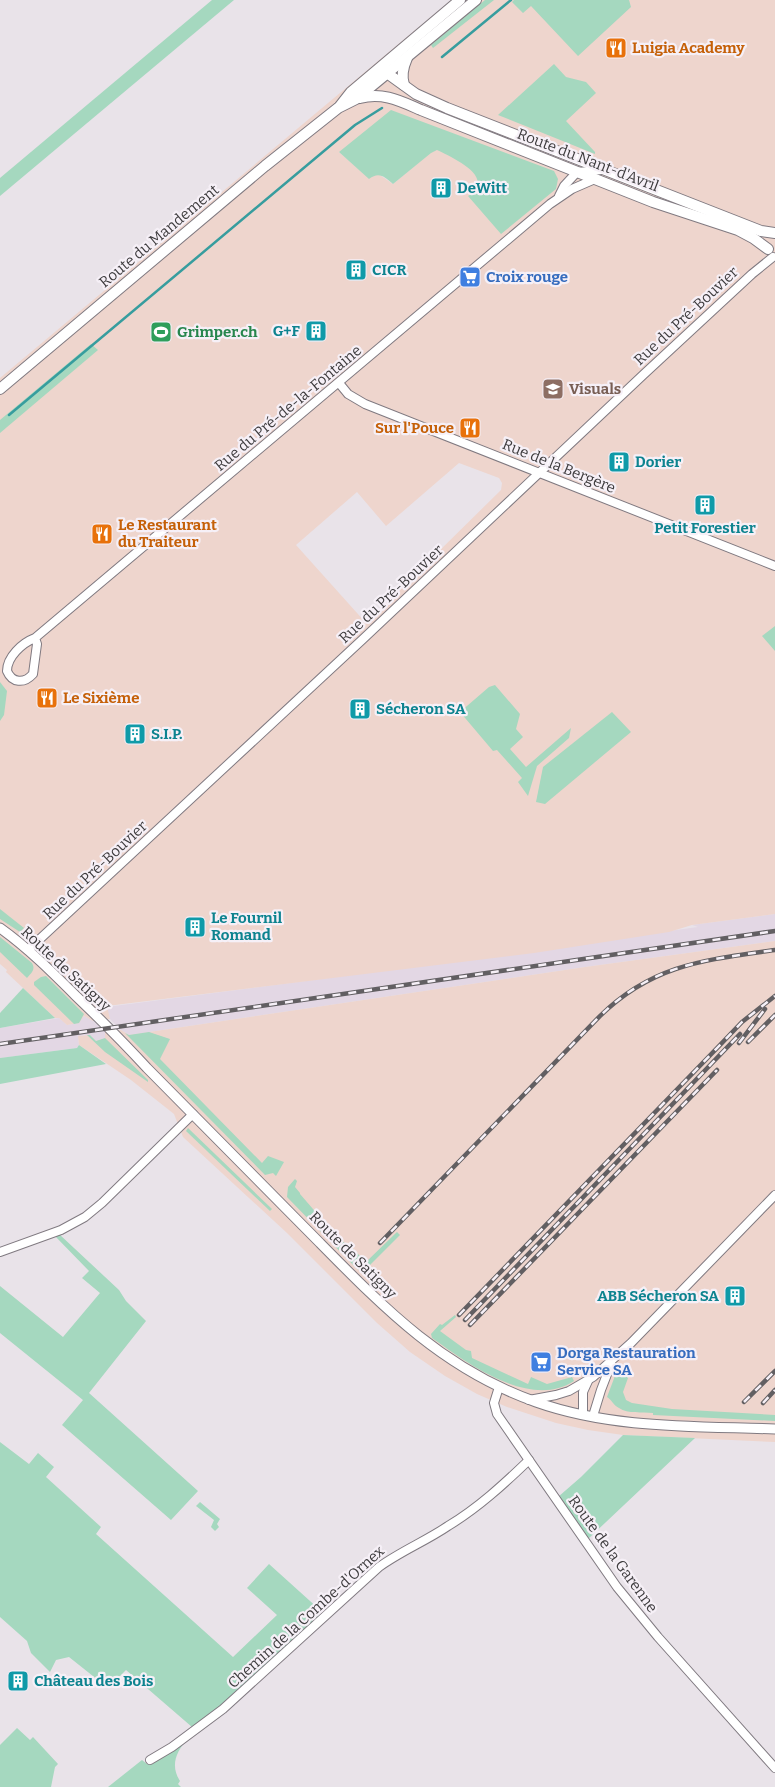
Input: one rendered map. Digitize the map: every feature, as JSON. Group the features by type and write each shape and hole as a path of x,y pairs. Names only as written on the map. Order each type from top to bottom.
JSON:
{"main road":[{"name":"Route du Mandement","path":"0,389 265,166 338,108 356,99 460,0"},
{"name":"Route du Mandement","path":"338,108 351,92 407,58 476,0"},
{"path":"404,85 402,79 407,58"},
{"name":"Route du Nant-d'Avril","path":"382,74 440,106 761,231 775,233"},
{"name":"Route du Nant-d'Avril","path":"382,74 396,98"},
{"name":"Route du Nant-d'Avril","path":"356,99 374,95 396,98 421,110 595,179 694,216 738,230 753,238 772,255"},
{"path":"772,255 770,238 775,233"}],"street":[{"path":"577,172 604,170"},
{"name":"Rue du Pré-de-la-Fontaine","path":"558,198 564,186 577,172"},
{"name":"Rue du Pré-de-la-Fontaine","path":"35,638 37,644 33,674 24,681 12,679 6,671 10,658 28,641 35,638 558,198 572,189 595,179"},
{"name":"Rue du Pré-Bouvier","path":"28,950 541,473 772,255"},
{"name":"Rue de la Bergère","path":"339,383 348,394 365,404 775,566"},
{"name":"Route de Satigny","path":"0,928 28,950 93,1012 360,1283 423,1340 453,1362 499,1388 529,1400 583,1415 640,1423 775,1429"},
{"path":"0,1252 61,1230 85,1217 194,1114"},
{"path":"529,1400 556,1395 588,1381 612,1360 775,1194"},
{"path":"593,1416 612,1360"},
{"path":"583,1415 583,1392 588,1381"},
{"name":"Route de la Garenne","path":"499,1388 494,1404 498,1414 621,1593 775,1768"},
{"name":"Chemin de la Combe-d'Ornex","path":"150,1760 172,1747 223,1709 379,1567 402,1551 456,1521 487,1498 529,1460"}],"shaded area":[{"path":"451,0 775,0 775,914 692,925 669,932 534,953 107,1006 110,1019 93,1021 84,1016 79,1023 67,1025 59,1018 55,1018 6,972 7,970 0,964 0,378","holes":["437,150 431,152 393,184 380,175 376,174 369,178 339,152","459,463 499,478 502,483 501,490 366,623 296,545 357,492 386,526"]},
{"path":"775,914 775,941 585,967 129,1035 110,1019 106,1007 698,927 692,925"},
{"path":"775,941 775,1442 623,1435 588,1430 556,1423 507,1407 477,1394 445,1376 410,1352 377,1323 287,1233 183,1137 174,1114 131,1080 79,1045 78,1036 90,1035 96,1041 105,1038 105,1032 121,1030 129,1035 585,967"},
{"path":"84,1016 105,1032 105,1038 96,1041 90,1035 78,1036 79,1045 77,1048 0,1058 0,1028 59,1018 67,1025 78,1023"}],"green space":[{"path":"212,0 234,0 0,196 0,178"},
{"path":"485,0 494,0 433,48 431,45"},
{"path":"514,0 629,0 631,7 578,56 531,6 523,13 512,2"},
{"path":"554,64 566,77 586,82 596,93 566,121 595,154 498,115"},
{"path":"391,110 554,171 558,179 556,189 501,234 468,196 476,189 478,182 475,175 469,168 437,150 393,184 385,177 379,175 369,179 339,152"},
{"path":"91,344 98,350 0,433 0,420"},
{"path":"775,626 775,651 762,636"},
{"path":"0,682 7,691 4,715 0,721"},
{"path":"495,685 520,714 516,729 523,737 510,749 526,767 571,728 569,738 537,766 528,796 518,782 522,778 497,750 493,751 460,712 489,687"},
{"path":"612,712 631,732 545,804 536,802 543,767"},
{"path":"0,909 24,928 20,932 0,919"},
{"path":"0,937 32,963 33,970 27,978 0,952"},
{"path":"46,976 84,1014 79,1023 74,1024 34,985 34,982"},
{"path":"23,988 55,1018 0,1028 0,1013"},
{"path":"149,1032 170,1039 160,1059 262,1163 268,1156 284,1162 276,1176 273,1173 265,1175 125,1033 129,1035"},
{"path":"87,1035 90,1035 96,1041 105,1038 148,1082 105,1052"},
{"path":"79,1045 106,1064 0,1084 0,1058 77,1048"},
{"path":"188,1128 272,1209 270,1211 186,1131"},
{"path":"295,1179 297,1181 295,1187 300,1194 339,1239 352,1248 366,1262 397,1232 400,1235 366,1269 362,1271 357,1269 287,1197 288,1187"},
{"path":"59,1234 119,1290 126,1301 146,1321 89,1393 198,1491 171,1520 62,1425 83,1400 0,1333 0,1286 63,1337 100,1293 82,1278 89,1271 55,1236"},
{"path":"455,1315 456,1317 440,1331 466,1350 471,1351 472,1358 528,1384 531,1377 547,1384 572,1377 574,1381 557,1389 538,1390 519,1387 481,1370 432,1338 431,1334 440,1324 442,1325"},
{"path":"618,1368 628,1378 623,1392 626,1400 632,1403 672,1409 775,1415 775,1421 653,1415 653,1413 623,1410 607,1397"},
{"path":"623,1435 695,1438 588,1539 558,1497"},
{"path":"0,1442 29,1464 38,1453 54,1467 46,1477 101,1527 96,1534 233,1657 277,1615 247,1588 269,1564 320,1610 320,1617 242,1688 192,1727 126,1670 108,1688 69,1657 56,1660 50,1672 31,1653 27,1641 0,1617"},
{"path":"200,1502 220,1519 217,1524 219,1527 215,1531 211,1527 214,1520 196,1506"},
{"path":"17,1728 30,1740 33,1737 58,1764 55,1767 51,1787 0,1787 0,1745"},
{"path":"188,1739 180,1749 175,1764 175,1770 180,1781 178,1784 181,1787 108,1787 142,1760 147,1764 150,1760"}],"waterway":[{"path":"442,57 511,0"},
{"path":"9,415 355,125 382,108"}],"railway":[{"path":"0,1044 775,931"},
{"path":"380,1243 600,1016 620,999 640,985 681,967 726,957 775,950"},
{"path":"459,1315 742,1022 775,996"},
{"path":"739,1043 765,1009"},
{"path":"748,1042 775,1015"},
{"path":"465,1320 740,1034"},
{"path":"470,1325 717,1070"},
{"path":"744,1402 775,1371"},
{"path":"763,1403 775,1390"}],"place":[{"name":"Luigia Academy","path":"616,48"},
{"name":"DeWitt","path":"441,188"},
{"name":"CICR","path":"356,270"},
{"name":"Croix rouge","path":"470,277"},
{"name":"G+F","path":"316,331"},
{"name":"Grimper.ch","path":"161,332"},
{"name":"Visuals","path":"553,389"},
{"name":"Sur l'Pouce","path":"470,428"},
{"name":"Dorier","path":"619,462"},
{"name":"Petit Forestier","path":"705,505"},
{"name":"Le Restaurant du Traiteur","path":"102,534"},
{"name":"Le Sixième","path":"47,698"},
{"name":"Sécheron SA","path":"360,709"},
{"name":"S.I.P.","path":"135,734"},
{"name":"Le Fournil Romand","path":"195,927"},
{"name":"ABB Sécheron SA","path":"735,1296"},
{"name":"Dorga Restauration Service SA","path":"541,1362"},
{"name":"Château des Bois","path":"18,1681"}]}
